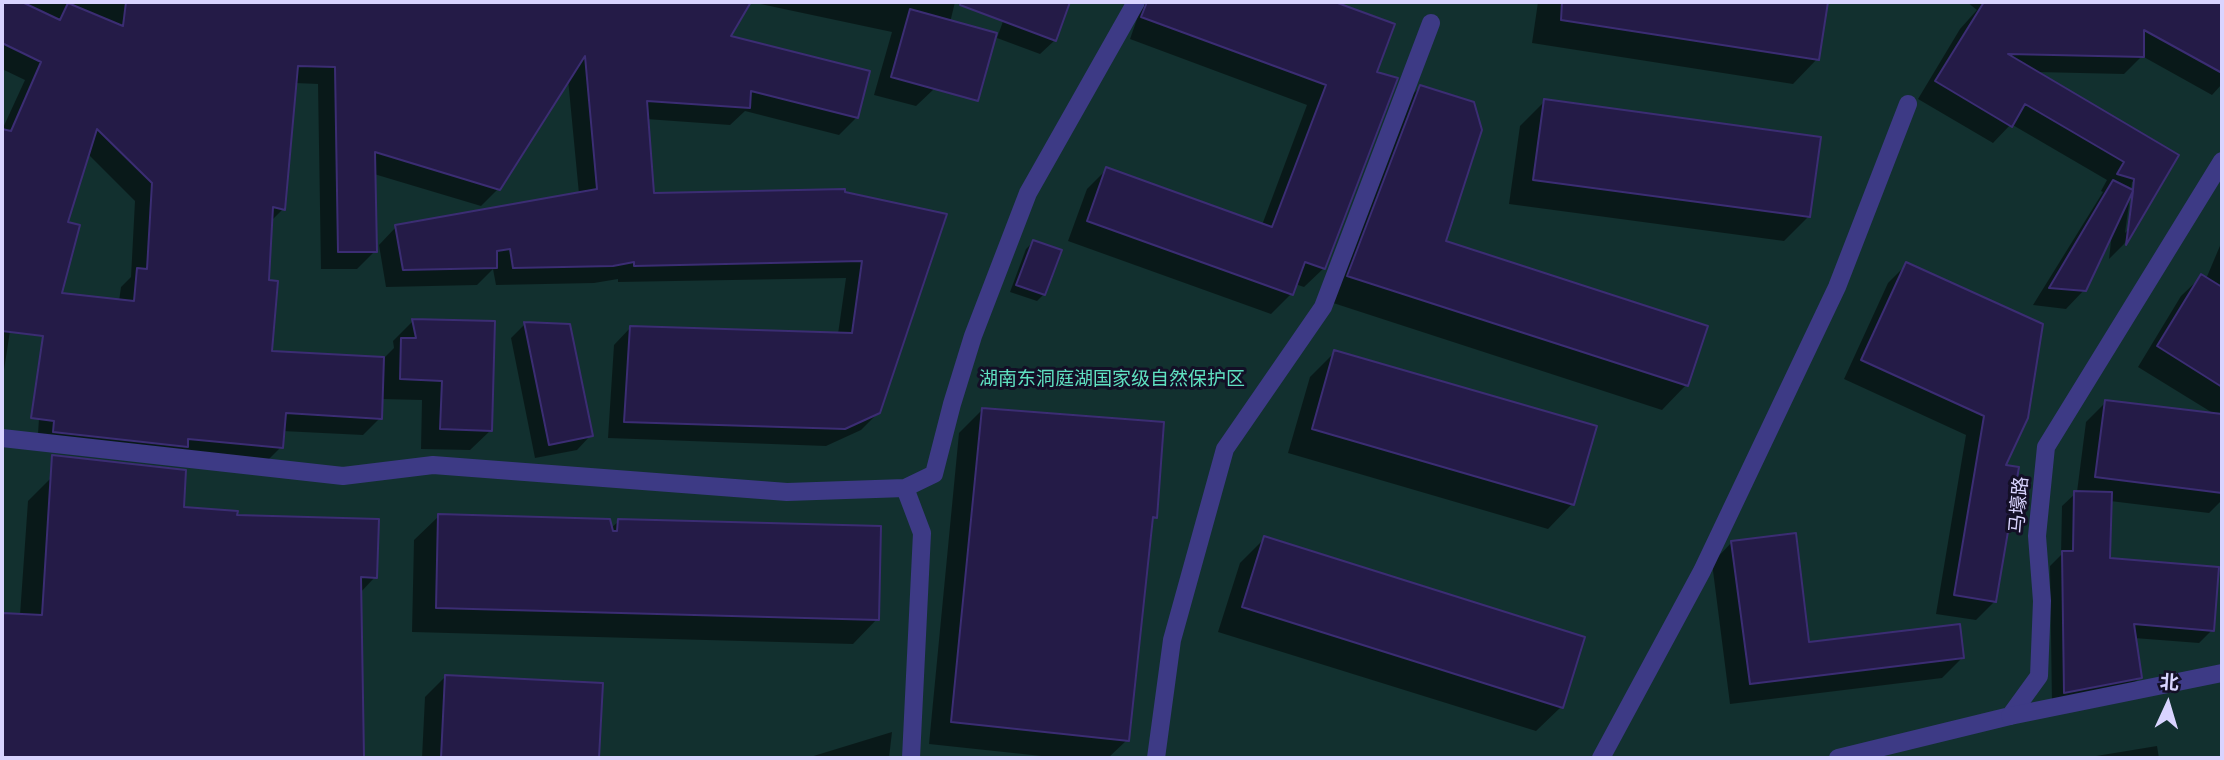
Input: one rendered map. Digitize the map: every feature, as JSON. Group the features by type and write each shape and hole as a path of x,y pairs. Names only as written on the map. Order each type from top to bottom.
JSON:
{"street":[{"path":"2,438 343,477 433,465 787,492 905,488 934,474 951,404 973,336 1028,193 1136,2"},
{"path":"1156,758 1172,640 1225,449 1323,307 1431,23"},
{"path":"1601,758 1702,572 1837,287 1908,104"},
{"name":"马壕路","path":"2010,716 2039,676 2042,601 2037,536 2046,447 2222,161"},
{"path":"905,488 922,533 911,758"},
{"path":"1838,758 2010,716 2222,673"}],"green space":[{"name":"湖南东洞庭湖国家级自然保护区","path":"2,2 2222,2 2222,758 2,758"}],"building":[{"path":"2,2 22,2 60,20 68,3 123,26 126,2 751,2 731,36 870,71 858,118 751,91 750,108 647,101 654,193 845,189 845,192 947,214 880,413 845,429 624,422 630,326 852,333 862,261 634,266 634,262 613,266 513,268 510,249 497,251 497,268 403,270 395,225 597,189 585,56 500,190 375,152 377,252 338,252 335,67 298,66 285,210 273,207 269,280 278,281 272,351 384,357 382,419 286,413 283,448 188,439 188,447 53,432 54,421 31,418 43,336 2,331 2,129 11,131 41,62 2,43","holes":["97,129 152,183 147,269 137,268 134,301 62,293 80,225 68,222"]},
{"path":"961,2 1070,2 1056,41 960,5"},
{"path":"1147,2 1335,2 1395,24 1377,72 1398,78 1325,269 1305,262 1293,295 1087,221 1106,167 1272,227 1326,85 1141,17"},
{"path":"1562,2 1828,2 1819,60 1561,20"},
{"path":"1984,2 2222,2 2222,73 2144,30 2144,57 2008,54 2179,155 2126,245 2133,191 2086,291 2049,288 2113,180 2133,190 2134,179 2117,174 2124,162 2025,104 2012,127 1935,81"},
{"path":"910,9 997,33 978,101 891,77"},
{"path":"1420,85 1474,102 1482,130 1446,241 1708,326 1688,386 1347,276"},
{"path":"1544,99 1821,137 1810,217 1533,180"},
{"path":"1033,240 1062,250 1045,295 1016,285"},
{"path":"1906,262 2043,324 2028,418 2006,465 2019,467 1996,602 1954,595 1984,416 1861,360"},
{"path":"2201,274 2222,287 2222,387 2157,346"},
{"path":"412,319 495,321 492,431 440,429 442,381 400,379 401,338 416,338"},
{"path":"524,322 570,324 593,436 549,445"},
{"path":"1334,350 1597,426 1574,505 1312,429"},
{"path":"2105,400 2222,414 2222,493 2095,477"},
{"path":"982,408 1164,422 1157,518 1153,517 1129,741 951,722"},
{"path":"52,455 186,470 184,507 238,511 237,515 379,519 377,578 361,577 364,758 2,758 2,613 42,615"},
{"path":"2074,491 2112,492 2110,558 2219,567 2214,631 2134,624 2142,678 2064,693 2062,551 2073,551"},
{"path":"438,514 610,519 613,531 617,531 618,519 881,526 879,620 436,608"},
{"path":"1796,533 1809,642 1960,624 1964,658 1750,684 1731,541"},
{"path":"1264,536 1585,637 1563,708 1242,607"},
{"path":"445,675 603,683 599,758 441,758"}]}
